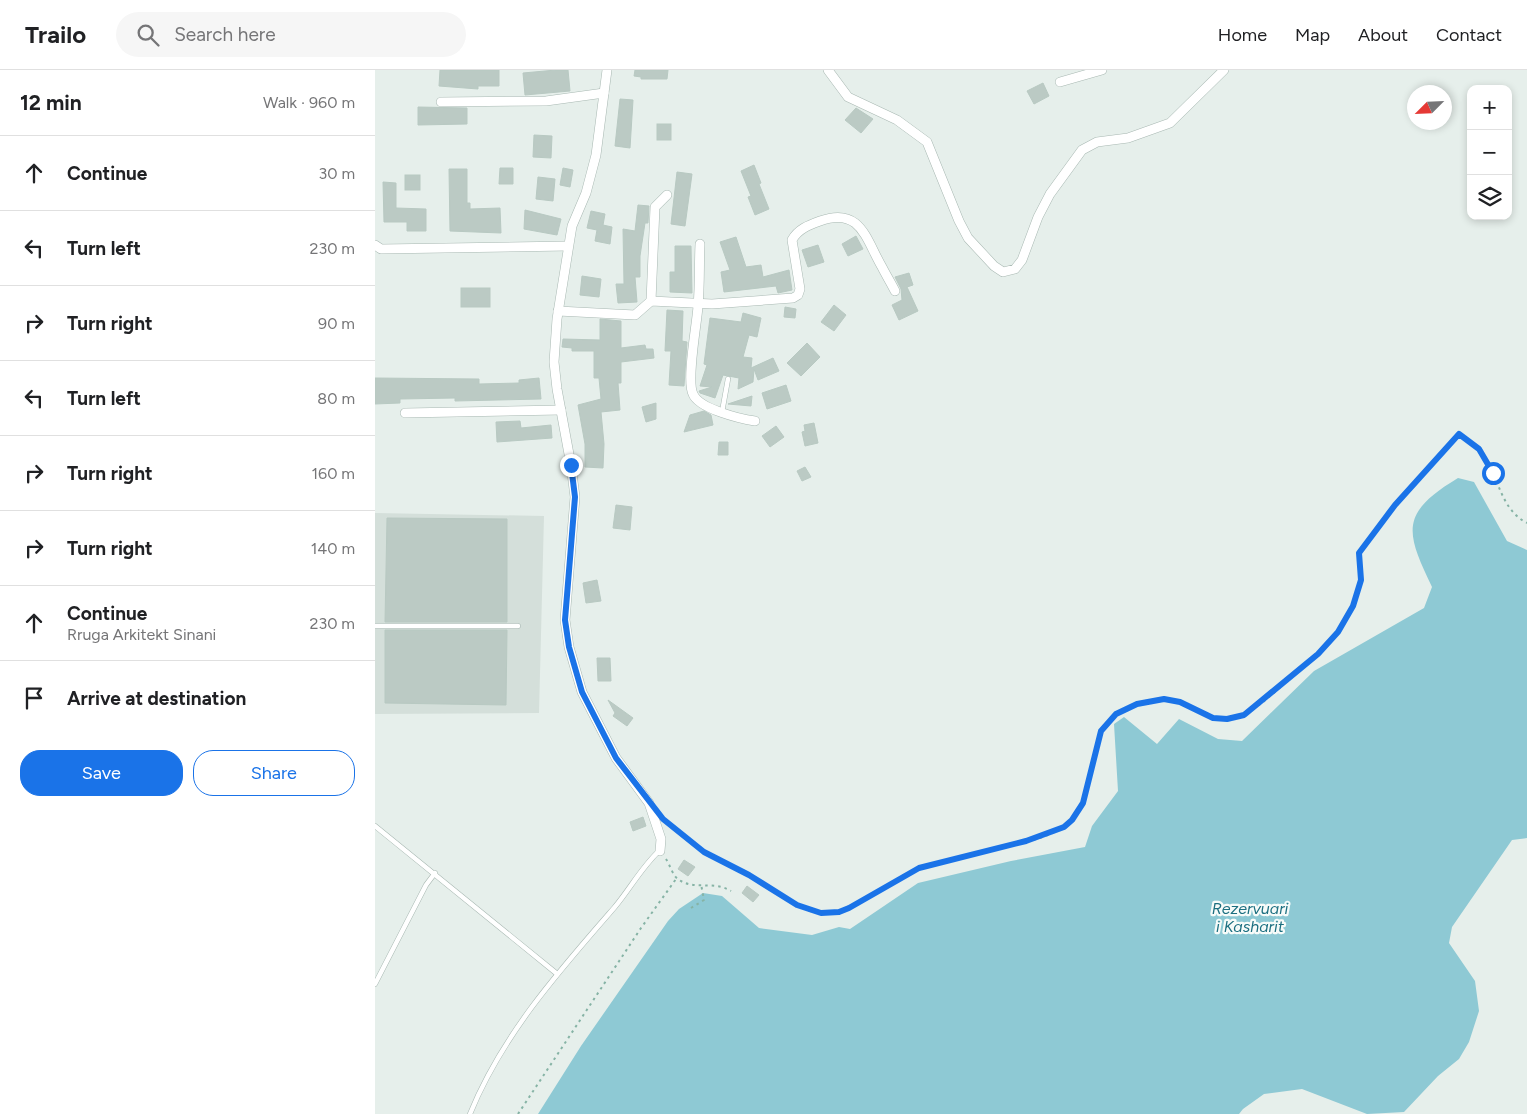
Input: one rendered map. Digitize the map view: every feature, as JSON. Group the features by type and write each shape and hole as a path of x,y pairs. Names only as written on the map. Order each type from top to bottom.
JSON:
{"street":[{"path":"607,70 596,155 586,193 572,226 568,246 558,311 554,362 575,497 566,589 565,620 569,647 582,692 616,758 653,811 661,839 660,851"},
{"path":"828,70 848,97 897,120 927,142 959,221 968,238 994,266 1003,272 1015,269 1022,260 1037,217 1050,194 1082,150 1097,142 1128,138 1170,123 1224,70"},
{"path":"1061,82 1101,70"},
{"path":"441,102 546,101 604,92"},
{"path":"651,301 655,208 667,195"},
{"path":"558,311 635,315 651,301 699,304 774,301 798,295 799,282 792,240 799,231 811,224 837,216 852,221 862,229 895,291"},
{"path":"700,244 699,304 691,387 697,400 722,412 755,421"},
{"path":"375,245 381,248 568,246"},
{"path":"405,413 561,410"}],"lane":[{"path":"722,412 728,379"},
{"path":"375,626 518,626"},
{"path":"375,826 556,973"},
{"path":"470,1114 477,1096 530,1007 556,973 568,963 598,924 615,906 640,871 660,851"},
{"path":"375,984 426,885 435,873"}],"path":[{"path":"663,819 704,852 749,875 797,905 810,911 839,912 919,868 1026,841 1064,827 1072,820 1083,803 1101,731 1116,714 1137,704 1164,699 1180,702 1213,718 1227,719 1244,715 1269,697 1318,654 1338,632 1353,606 1361,580 1359,553 1395,505 1459,434 1474,445 1483,455 1507,505 1527,523"},
{"path":"660,851 677,879 690,885 722,885 731,891"},
{"path":"518,1114 641,928 677,879"},
{"path":"691,908 704,900 701,884"}],"shaded area":[{"path":"375,513 544,516 539,713 375,714"}],"water":[{"name":"Rezervuari i Kasharit","path":"1458,478 1474,482 1507,541 1527,550 1527,838 1512,840 1452,927 1449,943 1475,981 1479,1011 1469,1042 1459,1059 1438,1076 1404,1112 1367,1114 1302,1089 1264,1094 1239,1114 538,1114 581,1046 668,921 679,909 703,893 722,896 759,928 812,935 839,927 850,929 918,883 1011,861 1085,847 1092,826 1118,791 1114,724 1124,717 1157,744 1179,719 1218,739 1242,741 1314,671 1424,608 1432,587 1417,551 1413,537 1413,525 1417,513 1426,502 1439,490"}],"building":[{"path":"440,70 499,70 499,86 478,86 478,89 439,86"},
{"path":"568,70 570,91 525,95 523,73"},
{"path":"635,70 668,70 667,79 641,79 641,77 634,76"},
{"path":"1043,83 1049,96 1034,104 1027,91"},
{"path":"620,99 633,100 630,148 615,146"},
{"path":"418,107 467,108 467,124 418,125"},
{"path":"856,108 873,119 861,133 845,120"},
{"path":"657,124 671,124 671,140 657,140"},
{"path":"534,135 552,136 551,158 533,157"},
{"path":"754,165 769,209 755,215 748,197 751,196 741,171"},
{"path":"500,168 513,168 513,184 499,184"},
{"path":"563,168 573,170 570,187 560,185"},
{"path":"449,169 467,169 467,203 470,203 470,209 500,208 501,233 450,231"},
{"path":"677,172 692,174 685,226 671,224"},
{"path":"405,175 420,175 420,190 405,190"},
{"path":"538,177 555,179 553,201 536,199"},
{"path":"383,182 396,183 396,208 426,209 426,231 407,231 407,222 384,222"},
{"path":"638,205 649,206 648,223 645,223 640,256 640,277 635,277 637,302 618,303 616,284 624,284 623,229 635,231"},
{"path":"525,210 561,219 557,235 524,229"},
{"path":"591,211 605,214 603,225 612,227 610,244 595,241 597,230 587,228"},
{"path":"856,236 863,249 848,256 842,244"},
{"path":"736,237 746,267 761,265 763,277 789,270 792,290 778,293 776,286 724,292 721,272 730,270 720,242"},
{"path":"818,245 824,262 808,267 802,250"},
{"path":"675,246 691,246 692,293 670,292 670,272 675,272"},
{"path":"909,273 913,285 907,287 918,311 899,320 892,305 902,300 901,289 895,277"},
{"path":"582,276 601,279 599,297 580,295"},
{"path":"461,288 490,288 490,307 461,307"},
{"path":"834,305 846,315 834,331 821,322"},
{"path":"785,307 796,309 795,318 784,317"},
{"path":"667,310 683,311 682,341 687,342 684,386 669,385 671,351 665,351"},
{"path":"743,313 761,318 757,337 749,335 743,357 752,358 751,368 773,358 779,371 758,380 754,369 753,382 738,389 739,378 723,375 715,398 700,393 699,391 712,387 700,386 707,365 704,364 710,318 741,322"},
{"path":"600,319 621,321 621,348 645,345 646,349 653,349 654,358 621,362 621,383 618,383 620,410 601,412 604,444 603,468 585,467 585,444 578,405 601,399 599,378 594,378 594,351 572,351 572,348 562,347 563,339 600,340"},
{"path":"807,343 820,357 801,376 787,363"},
{"path":"375,378 479,379 479,384 519,383 519,380 539,378 541,399 455,401 455,398 400,399 400,403 375,404"},
{"path":"786,385 791,401 767,409 762,393"},
{"path":"752,396 751,406 728,404"},
{"path":"656,403 656,419 646,422 642,407"},
{"path":"704,411 711,415 713,425 684,432 690,415"},
{"path":"520,421 521,428 551,425 552,438 497,442 496,422"},
{"path":"814,423 818,443 805,446 802,432 805,431 804,425"},
{"path":"776,426 784,437 770,447 762,436"},
{"path":"719,442 728,442 728,455 718,455"},
{"path":"805,467 811,477 802,481 797,471"},
{"path":"616,505 632,507 630,530 613,528"},
{"path":"387,518 507,519 507,622 385,622"},
{"path":"597,580 601,601 586,603 583,583"},
{"path":"385,630 507,630 506,705 385,703"},
{"path":"597,658 610,658 611,681 598,681"},
{"path":"608,700 633,718 627,726 613,716 615,713"},
{"path":"643,817 646,826 633,831 630,822"},
{"path":"684,860 695,867 688,876 678,869"},
{"path":"747,886 759,895 753,902 742,893"}],"route":[{"path":"571,465 575,497 566,589 565,620 569,647 582,692 616,758 663,819 704,852 749,875 797,905 810,911 829,914 849,908 919,868 1026,841 1064,827 1072,820 1083,803 1101,731 1116,714 1137,704 1164,699 1180,702 1213,718 1227,719 1244,715 1269,697 1329,644 1353,606 1361,580 1359,553 1395,505 1459,434 1479,449 1488,461 1493,473"}]}
